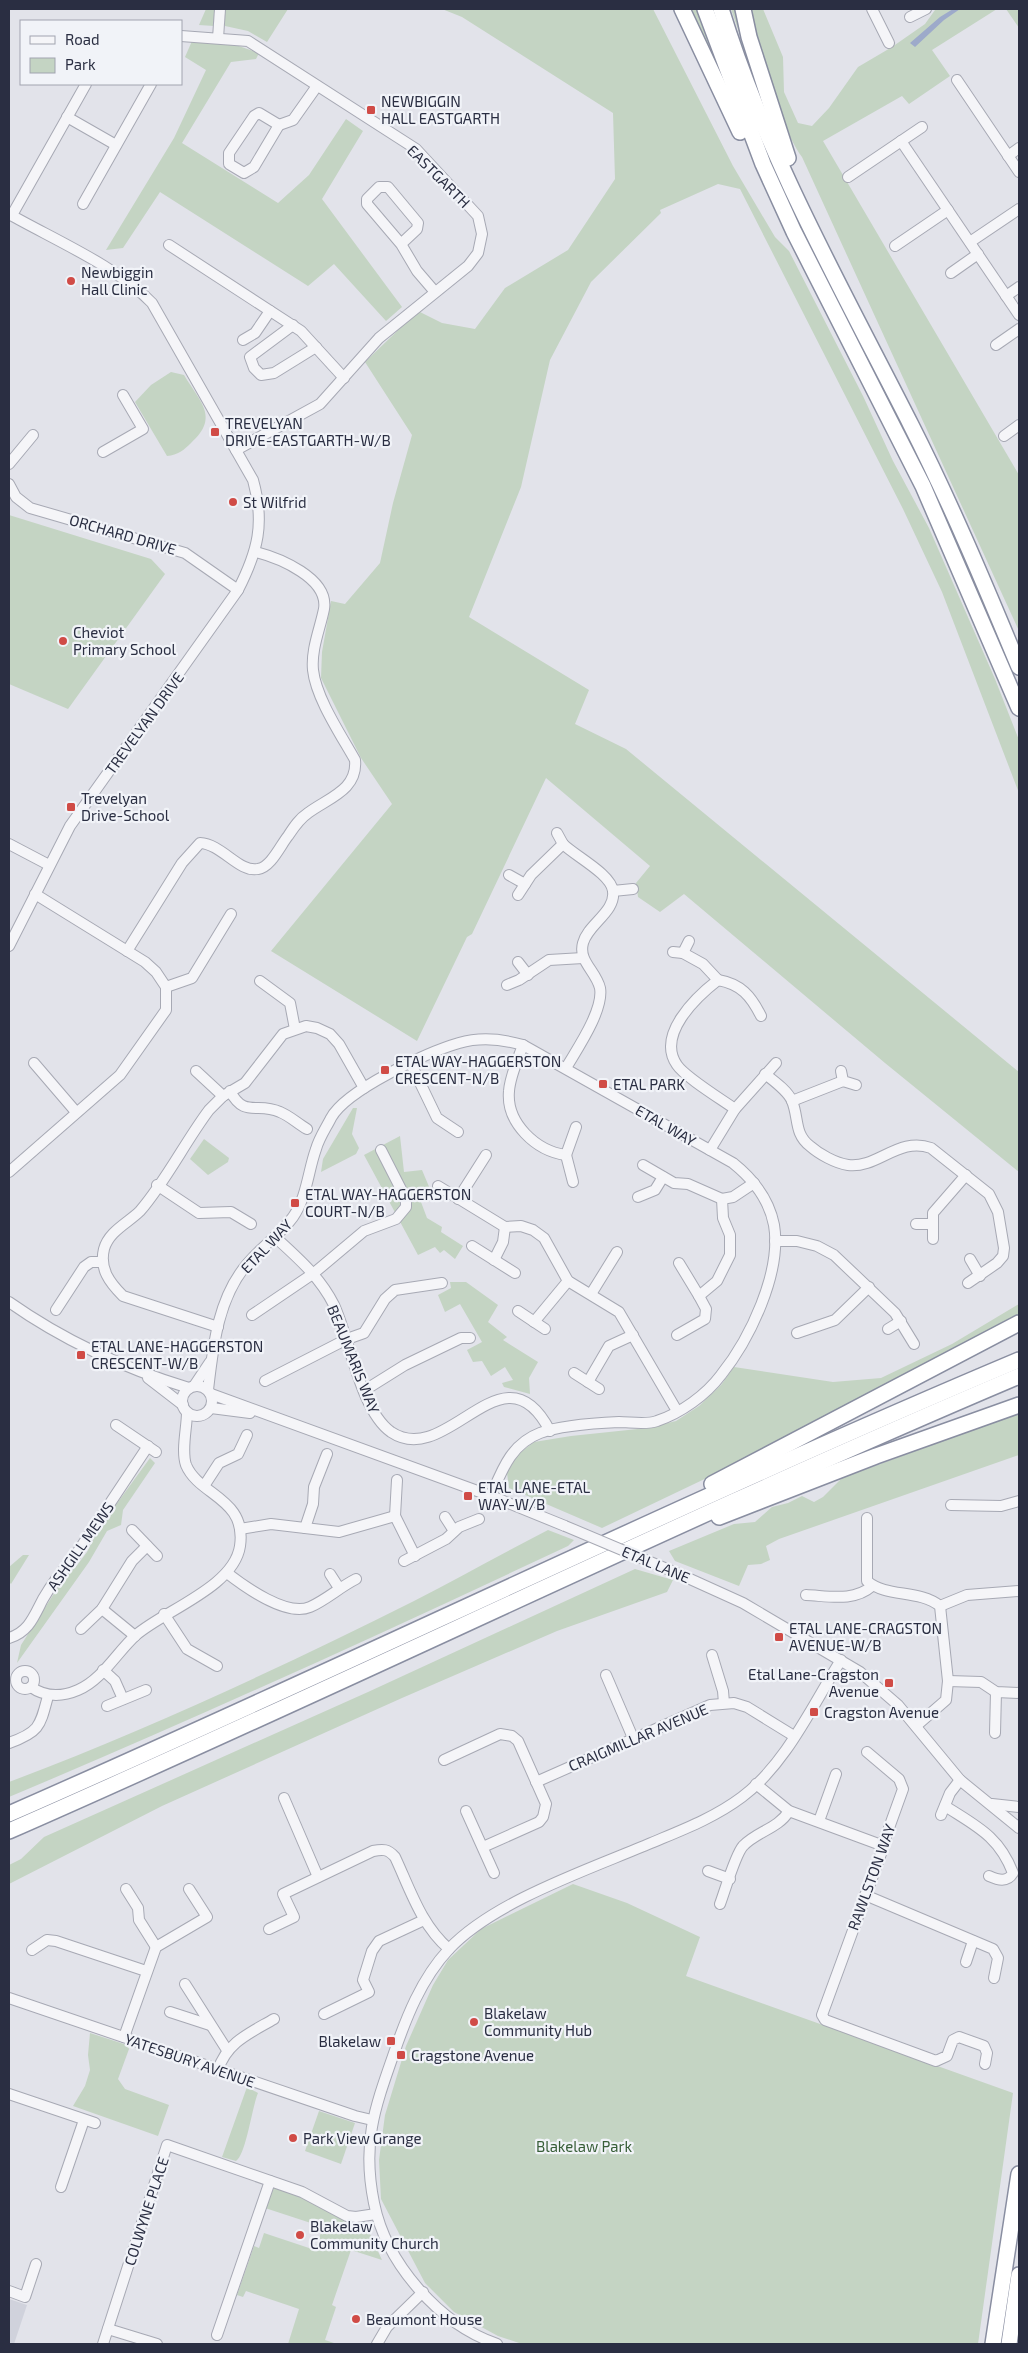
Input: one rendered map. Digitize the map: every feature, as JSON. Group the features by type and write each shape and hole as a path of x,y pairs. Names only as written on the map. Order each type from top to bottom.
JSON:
{"highway":[{"path":"682,9 788,236 825,294"},
{"path":"705,9 763,164 825,294 923,486 1019,708"},
{"path":"721,9 766,129 826,262 952,510 1019,667"},
{"path":"743,9 766,95 790,164 815,222 826,262"},
{"path":"654,1520 706,1487 1019,1323"},
{"path":"9,1814 252,1706 804,1452 1019,1360"},
{"path":"9,1831 800,1471 1019,1376"},
{"path":"659,1536 742,1510 876,1456 1019,1405"},
{"path":"9,1808 52,1795"},
{"path":"9,1840 62,1808"},
{"path":"993,2344 1019,2174"},
{"path":"1009,2344 1018,2296 1019,2276"}],"street":[{"path":"218,38 220,9"},
{"path":"872,9 889,43"},
{"path":"910,17 926,9"},
{"name":"EASTGARTH","path":"182,36 248,42 416,149 478,216 482,234 478,253 468,266 379,338 320,404 236,450"},
{"path":"957,80 1019,172"},
{"path":"10,215 85,85"},
{"path":"83,204 150,85"},
{"path":"279,125 259,113 254,116 230,153 229,164 244,173 254,167 279,125 293,120 316,86"},
{"path":"68,117 116,145"},
{"path":"848,177 922,127"},
{"path":"901,141 1019,315"},
{"path":"1008,156 1019,148"},
{"path":"401,244 418,229 418,222 388,187 379,187 367,199 367,204 401,244 417,272 434,292"},
{"path":"970,242 1019,209"},
{"path":"895,246 948,210"},
{"name":"TREVELYAN DRIVE","path":"9,946 70,826 238,590 256,552 260,523 259,502 253,480 152,303 138,288 120,276 10,215"},
{"path":"169,245 301,331 344,378"},
{"path":"951,273 978,254"},
{"path":"1006,296 1019,287"},
{"path":"243,340 255,334 270,311"},
{"path":"293,325 250,357 254,368 261,375 274,374 316,347"},
{"path":"996,345 1019,329"},
{"path":"103,452 143,429 123,395"},
{"path":"1004,436 1019,424"},
{"path":"9,464 34,435"},
{"name":"ORCHARD DRIVE","path":"9,484 16,497 30,508 185,553 238,590"},
{"path":"127,951 182,864 200,843 214,846 250,869 257,870 266,866 299,820 346,789 353,781 356,770 355,760 319,692 313,668 314,650 324,606 319,587 296,567 256,552"},
{"path":"557,833 563,844 606,878 613,891 610,905 589,930 584,940 583,958 598,982 600,1005 566,1068"},
{"path":"9,844 49,865"},
{"path":"518,895 536,869 563,844"},
{"path":"509,875 524,884"},
{"path":"613,891 633,889"},
{"path":"9,1172 120,1075 168,1007 166,987 156,972 127,951 35,894"},
{"path":"166,987 192,978 231,914"},
{"path":"690,942 678,953 703,964 718,980 740,987 752,999 761,1016"},
{"path":"507,985 528,975 549,960 583,958"},
{"path":"518,962 528,975"},
{"path":"718,980 686,1009 671,1042 671,1055 678,1067 735,1109"},
{"path":"260,981 290,1003 295,1029"},
{"path":"218,1327 123,1296 112,1286 103,1268 104,1248 119,1226 139,1212 199,1122 226,1093 245,1083 283,1034 306,1026 317,1028 330,1034 339,1044 364,1088"},
{"name":"ETAL WAY","path":"209,1392 211,1362 218,1327 224,1303 235,1279 294,1216 306,1186 316,1148 332,1116 345,1100 410,1064 460,1042 499,1040 523,1045 733,1163 754,1183 770,1209 775,1241 763,1298 755,1319 721,1376 695,1401 656,1422 616,1422 540,1433 512,1451 491,1496"},
{"path":"523,1045 509,1090 510,1106 518,1125 532,1140 553,1153 566,1155"},
{"path":"34,1063 76,1112"},
{"path":"710,1150 735,1109 776,1063"},
{"path":"410,1064 437,1118 458,1132"},
{"path":"196,1071 243,1108 268,1108 280,1112 307,1130"},
{"path":"766,1074 792,1101 800,1135 809,1146 824,1156 848,1165 908,1145 921,1144 931,1148 966,1175 994,1202 1004,1248 1003,1256 998,1263 968,1283"},
{"path":"792,1101 842,1076 856,1085"},
{"path":"573,1182 566,1155 576,1127"},
{"path":"252,1315 314,1273 364,1231 396,1219 406,1208 406,1199 381,1150"},
{"path":"458,1199 486,1155"},
{"path":"643,1165 674,1183 688,1184 722,1199 733,1197 754,1183"},
{"path":"933,1239 933,1213 966,1175"},
{"path":"638,1197 654,1190 662,1176"},
{"path":"157,1185 199,1213 231,1212 251,1224"},
{"path":"438,1186 505,1227 521,1226 534,1230 544,1238 568,1281 619,1312 677,1410"},
{"path":"699,1296 716,1281 730,1255 730,1235 723,1218 722,1199"},
{"path":"916,1224 933,1224"},
{"path":"494,1260 503,1242 505,1227"},
{"name":"BEAUMARIS WAY","path":"275,1237 314,1273 334,1305 347,1339 354,1367 370,1404 380,1422 392,1432 412,1439 426,1438 503,1397 523,1400 529,1404 540,1412 550,1431"},
{"path":"775,1241 797,1242 817,1246 834,1255 869,1287 901,1321 914,1344"},
{"path":"472,1246 515,1273"},
{"path":"591,1294 618,1252"},
{"path":"970,1259 980,1276"},
{"path":"56,1310 84,1267 91,1262 103,1262"},
{"path":"677,1335 705,1318 706,1308 679,1263"},
{"path":"534,1322 568,1281"},
{"path":"265,1380 347,1339 364,1333 385,1300 395,1290 442,1283"},
{"path":"797,1333 835,1320 869,1287"},
{"path":"9,1302 67,1337 143,1374 191,1387 201,1386 209,1392 211,1408 200,1416 186,1436"},
{"path":"518,1311 545,1329"},
{"path":"888,1330 901,1321"},
{"path":"588,1382 609,1346 633,1335"},
{"path":"365,1390 405,1365 462,1338 470,1338"},
{"name":"ETAL WAY","path":"191,1387 211,1362"},
{"path":"574,1373 599,1390"},
{"path":"143,1374 185,1408 200,1416"},
{"path":"32,1687 34,1677 30,1672 19,1672 12,1677 22,1689 32,1687 48,1696 79,1690 103,1670 135,1636 164,1614 214,1584 227,1573 238,1555 240,1529 226,1503 191,1474 184,1459 186,1436 183,1395 191,1387"},
{"name":"ETAL LANE","path":"209,1392 268,1416 491,1496 679,1574 743,1603 841,1660 882,1689 916,1726 960,1780 1019,1828"},
{"name":"ETAL LANE","path":"211,1408 268,1416"},
{"name":"ASHGILL MEWS","path":"9,1638 24,1632 38,1612 42,1601 59,1574 71,1562 152,1449 116,1425"},
{"path":"204,1486 219,1463 238,1454 247,1435"},
{"path":"305,1528 313,1504 314,1487 327,1454"},
{"path":"398,1480 395,1516 415,1556"},
{"path":"951,1505 1002,1506 1019,1501"},
{"path":"240,1529 271,1524 339,1532 395,1516"},
{"path":"445,1517 454,1531"},
{"path":"867,1518 866,1581 882,1590 930,1598 940,1606 948,1681 946,1700 916,1726"},
{"path":"404,1561 446,1539 454,1531 479,1519"},
{"path":"132,1530 157,1556"},
{"path":"81,1629 102,1609 132,1561 147,1546"},
{"path":"227,1573 268,1599 300,1610 312,1606 356,1579"},
{"path":"330,1574 339,1588"},
{"path":"806,1595 847,1597 862,1595 872,1586"},
{"path":"940,1606 968,1594 1019,1591"},
{"path":"102,1609 135,1636"},
{"path":"164,1614 187,1649 217,1666"},
{"path":"712,1655 723,1690 724,1703"},
{"path":"497,2344 477,2336 448,2317 423,2292 394,2255 382,2232 376,2214 368,2161 372,2120 412,2004 429,1974 449,1949 482,1920 528,1896 702,1821 727,1807 756,1784 771,1769 794,1736 841,1660"},
{"path":"103,1670 115,1681 123,1699"},
{"path":"606,1675 633,1738"},
{"path":"948,1681 981,1682 996,1692 1019,1693"},
{"path":"107,1706 146,1690"},
{"path":"995,1733 996,1692"},
{"path":"9,1743 30,1735 39,1727 48,1696"},
{"name":"CRAIGMILLAR AVENUE","path":"536,1782 694,1710 724,1703 734,1703 747,1707 794,1736"},
{"path":"444,1760 500,1734 506,1734 518,1741 546,1804 544,1817 539,1822 483,1847"},
{"name":"RAWLSTON WAY","path":"867,1752 900,1779 903,1789 885,1839 880,1844 882,1851 822,2015 825,2020 936,2061 947,2056 952,2040 959,2037 984,2046 987,2053 985,2064"},
{"path":"819,1821 836,1774"},
{"path":"960,1780 950,1793 943,1810 986,1832 1001,1847 1013,1873 1004,1880 997,1880 989,1876"},
{"path":"756,1784 789,1811 880,1844"},
{"path":"284,1798 318,1877"},
{"path":"989,1803 1019,1807"},
{"path":"466,1811 494,1873"},
{"path":"720,1904 741,1848 774,1827 784,1819 789,1811"},
{"path":"269,1929 294,1916 283,1894 373,1851 383,1849 390,1851 395,1857 424,1920 431,1931 449,1949"},
{"path":"708,1872 730,1879"},
{"path":"126,1889 138,1908 140,1920 156,1947"},
{"path":"124,2037 156,1947 207,1917 189,1889"},
{"path":"865,1895 993,1949 998,1958 994,1978"},
{"path":"324,2014 369,1992 363,1980 372,1951 379,1941 424,1920"},
{"path":"32,1950 47,1940 56,1941 146,1971"},
{"path":"966,1962 973,1941"},
{"path":"185,1984 227,2050"},
{"name":"YATESBURY AVENUE","path":"9,1998 218,2070 372,2120"},
{"path":"170,2012 210,2025"},
{"path":"218,2070 227,2050 238,2040 274,2019"},
{"path":"9,2094 95,2123"},
{"path":"61,2187 84,2120"},
{"name":"COLWYNE PLACE","path":"109,2326 167,2145 322,2201 347,2216 356,2217 376,2214"},
{"path":"218,2335 270,2181"},
{"path":"9,2292 25,2297 36,2264"},
{"path":"377,2344 387,2327 423,2292"},
{"path":"103,2344 109,2326 157,2344"}],"shaded area":[{"path":"9,2299 27,2305 14,2344 9,2344"}],"green space":[{"path":"206,9 214,9 214,26 199,25"},
{"path":"225,9 288,9 267,42 248,31 225,26"},
{"path":"442,9 653,9 733,166 775,237 789,251 863,396 893,461 929,528 995,679 1019,740 1019,793 942,592 903,509 740,189 718,184 660,210 661,213 591,282 550,360 521,487 469,617 589,690 575,724 626,749 1019,1072 1019,1172 885,1063 684,894 660,912 638,897 636,883 650,866 546,778 472,934 467,937 417,1041 271,951 392,804 361,758 321,678 322,652 331,601 345,604 380,563 393,503 412,435 365,362 418,311 442,323 475,329 505,288 568,250 615,179 613,113 462,17"},
{"path":"690,9 697,9 717,66 715,65"},
{"path":"731,9 738,9 758,81 756,82"},
{"path":"750,9 763,9 783,57 784,92 798,123 812,126 829,108 858,67 892,47 925,24 935,10 997,9 932,50 950,76 909,104 902,96 823,141 1019,475 1019,631 802,157 786,127 770,86"},
{"path":"1006,9 1019,9 1019,28"},
{"path":"192,41 233,44 259,53 256,59 231,62 182,143 278,203 309,175 346,119 363,131 322,199 402,307 386,321 334,264 308,286 160,192 123,248 106,250 174,138 206,70 185,57"},
{"path":"171,372 184,375 201,402 206,417 200,434 186,448 174,455 167,456 135,402 151,385"},
{"name":"Cheviot Primary School","path":"9,515 151,559 165,574 68,709 9,684"},
{"path":"353,1108 357,1108 352,1134 359,1148 356,1154 321,1172 323,1159"},
{"path":"400,1136 404,1172 422,1170 430,1189 421,1202 427,1218 442,1227 441,1232 463,1246 455,1259 444,1250 440,1253 435,1247 418,1255 364,1155"},
{"path":"204,1139 229,1158 228,1162 208,1175 190,1159"},
{"path":"450,1282 466,1282 498,1305 488,1322 507,1337 503,1340 538,1362 529,1378 530,1394 504,1387 502,1383 513,1380 505,1367 491,1376 482,1361 473,1362 467,1350 482,1342 460,1304 445,1312 438,1295 451,1288"},
{"path":"1019,1304 1019,1317 736,1464 602,1528 509,1488 507,1473 517,1455 534,1442 647,1428 676,1421 699,1406 721,1385 734,1367 833,1382 881,1378 952,1344"},
{"path":"1019,1413 1019,1455 779,1539 766,1546 770,1560 761,1564 748,1565 739,1586 675,1561 669,1551 734,1524 755,1522 772,1507 788,1503 802,1496 814,1502 823,1497 842,1478"},
{"path":"150,1458 155,1463 123,1510 121,1525 107,1531 89,1562 17,1663 21,1645 66,1575 75,1568 87,1552 99,1528"},
{"path":"548,1530 574,1540 568,1546 359,1643 150,1737 9,1797 9,1782 112,1741 264,1674 414,1601"},
{"path":"23,1555 29,1555 11,1584 9,1582 9,1567"},
{"path":"635,1569 673,1580 667,1592 557,1631 402,1698 162,1806 9,1884 9,1865 21,1859 44,1837 368,1692"},
{"name":"Blakelaw Park","path":"573,1884 627,1903 700,1937 686,1976 1013,2093 978,2344 522,2344 498,2336 454,2312 425,2283 381,2199 379,2160 385,2115 406,2046 433,1985 448,1960 481,1929"},
{"path":"90,2033 127,2045 129,2049 118,2079 125,2089 169,2105 158,2136 73,2106 85,2086 90,2070 88,2055"},
{"path":"247,2087 258,2093 246,2141 240,2157 236,2161 222,2157"},
{"path":"319,2111 355,2123 341,2164 305,2151"},
{"path":"277,2185 364,2221 382,2260 351,2250 332,2305 336,2307 325,2340 337,2344 288,2344 299,2309 246,2291 243,2297 237,2295 254,2246 259,2248 264,2233 315,2250 323,2227 265,2208 272,2188"}],"water":[{"path":"953,9 960,9 944,20 915,47 910,43 940,17"}],"place":[{"name":"NEWBIGGIN HALL EASTGARTH","path":"371,110"},
{"name":"Newbiggin Hall Clinic","path":"71,281"},
{"name":"TREVELYAN DRIVE-EASTGARTH-W/B","path":"215,432"},
{"name":"St Wilfrid","path":"233,502"},
{"name":"Cheviot Primary School","path":"63,641"},
{"name":"Trevelyan Drive-School","path":"71,807"},
{"name":"ETAL WAY-HAGGERSTON CRESCENT-N/B","path":"385,1070"},
{"name":"ETAL PARK","path":"603,1084"},
{"name":"ETAL WAY-HAGGERSTON COURT-N/B","path":"295,1203"},
{"name":"ETAL LANE-HAGGERSTON CRESCENT-W/B","path":"81,1355"},
{"name":"ETAL LANE-ETAL WAY-W/B","path":"468,1496"},
{"name":"ETAL LANE-CRAGSTON AVENUE-W/B","path":"779,1637"},
{"name":"Etal Lane-Cragston Avenue","path":"889,1683"},
{"name":"Cragston Avenue","path":"814,1712"},
{"name":"Blakelaw Community Hub","path":"474,2022"},
{"name":"Blakelaw","path":"391,2041"},
{"name":"Cragstone Avenue","path":"401,2055"},
{"name":"Park View Grange","path":"293,2138"},
{"name":"Blakelaw Community Church","path":"300,2235"},
{"name":"Beaumont House","path":"356,2319"}]}
